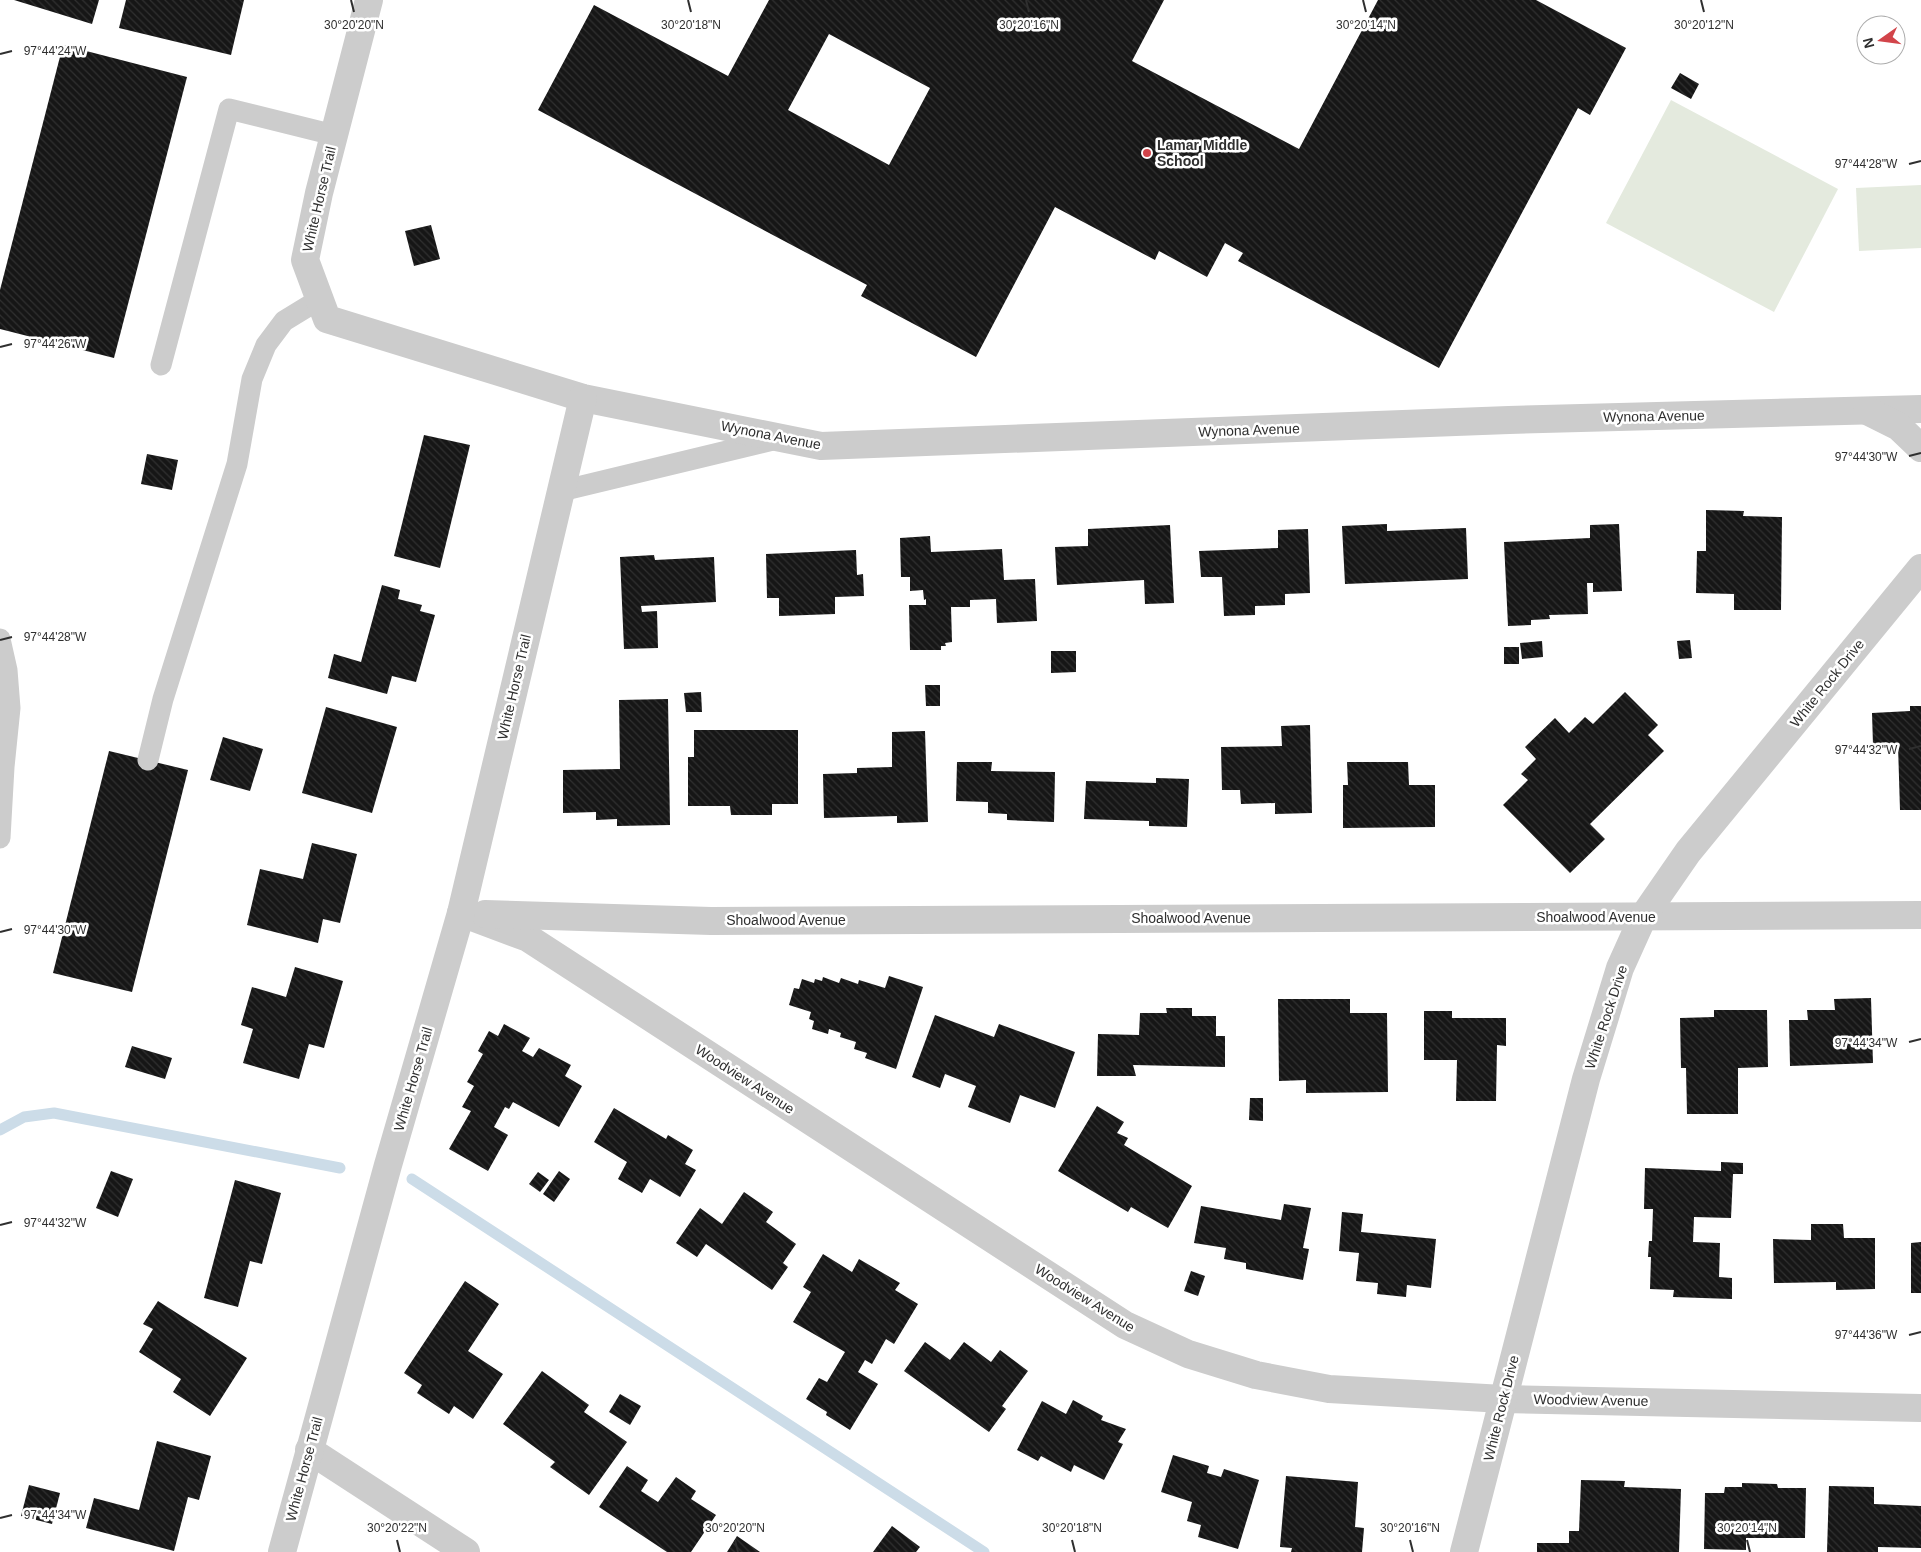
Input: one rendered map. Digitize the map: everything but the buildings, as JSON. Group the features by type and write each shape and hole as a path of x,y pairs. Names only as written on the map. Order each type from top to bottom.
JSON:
{"street":[{"name":"White Horse Trail","path":"282,1552 309,1450 461,913 583,398 327,319 305,260 319,193 369,0"},
{"name":"Wynona Avenue","path":"583,398 821,446 1490,420 1921,409"},
{"path":"1867,411 1899,428 1921,448"},
{"name":"White Rock Drive","path":"1464,1552 1586,1079 1620,968 1643,917 1688,852 1921,568"},
{"name":"Shoalwood Avenue","path":"461,913 711,921 1921,915"},
{"name":"Woodview Avenue","path":"461,913 528,938 1125,1325 1179,1350 1256,1375 1330,1389 1503,1398 1921,1408"},
{"path":"309,1450 466,1552"}],"lane":[{"path":"161,365 229,109 334,135"},
{"path":"148,760 163,699 236,464 252,379 266,345 284,321 320,299"},
{"path":"561,491 781,438"},
{"path":"0,639 3,672 10,708 2,768 0,838"}],"shaded area":[{"path":"1671,100 1838,189 1774,312 1606,223"},
{"path":"1921,185 1921,248 1859,251 1856,188"}],"waterway":[{"path":"0,1130 24,1117 54,1113 340,1168"},
{"path":"412,1179 984,1552"}],"place":[{"name":"Lamar Middle School","path":"1147,153"}]}
